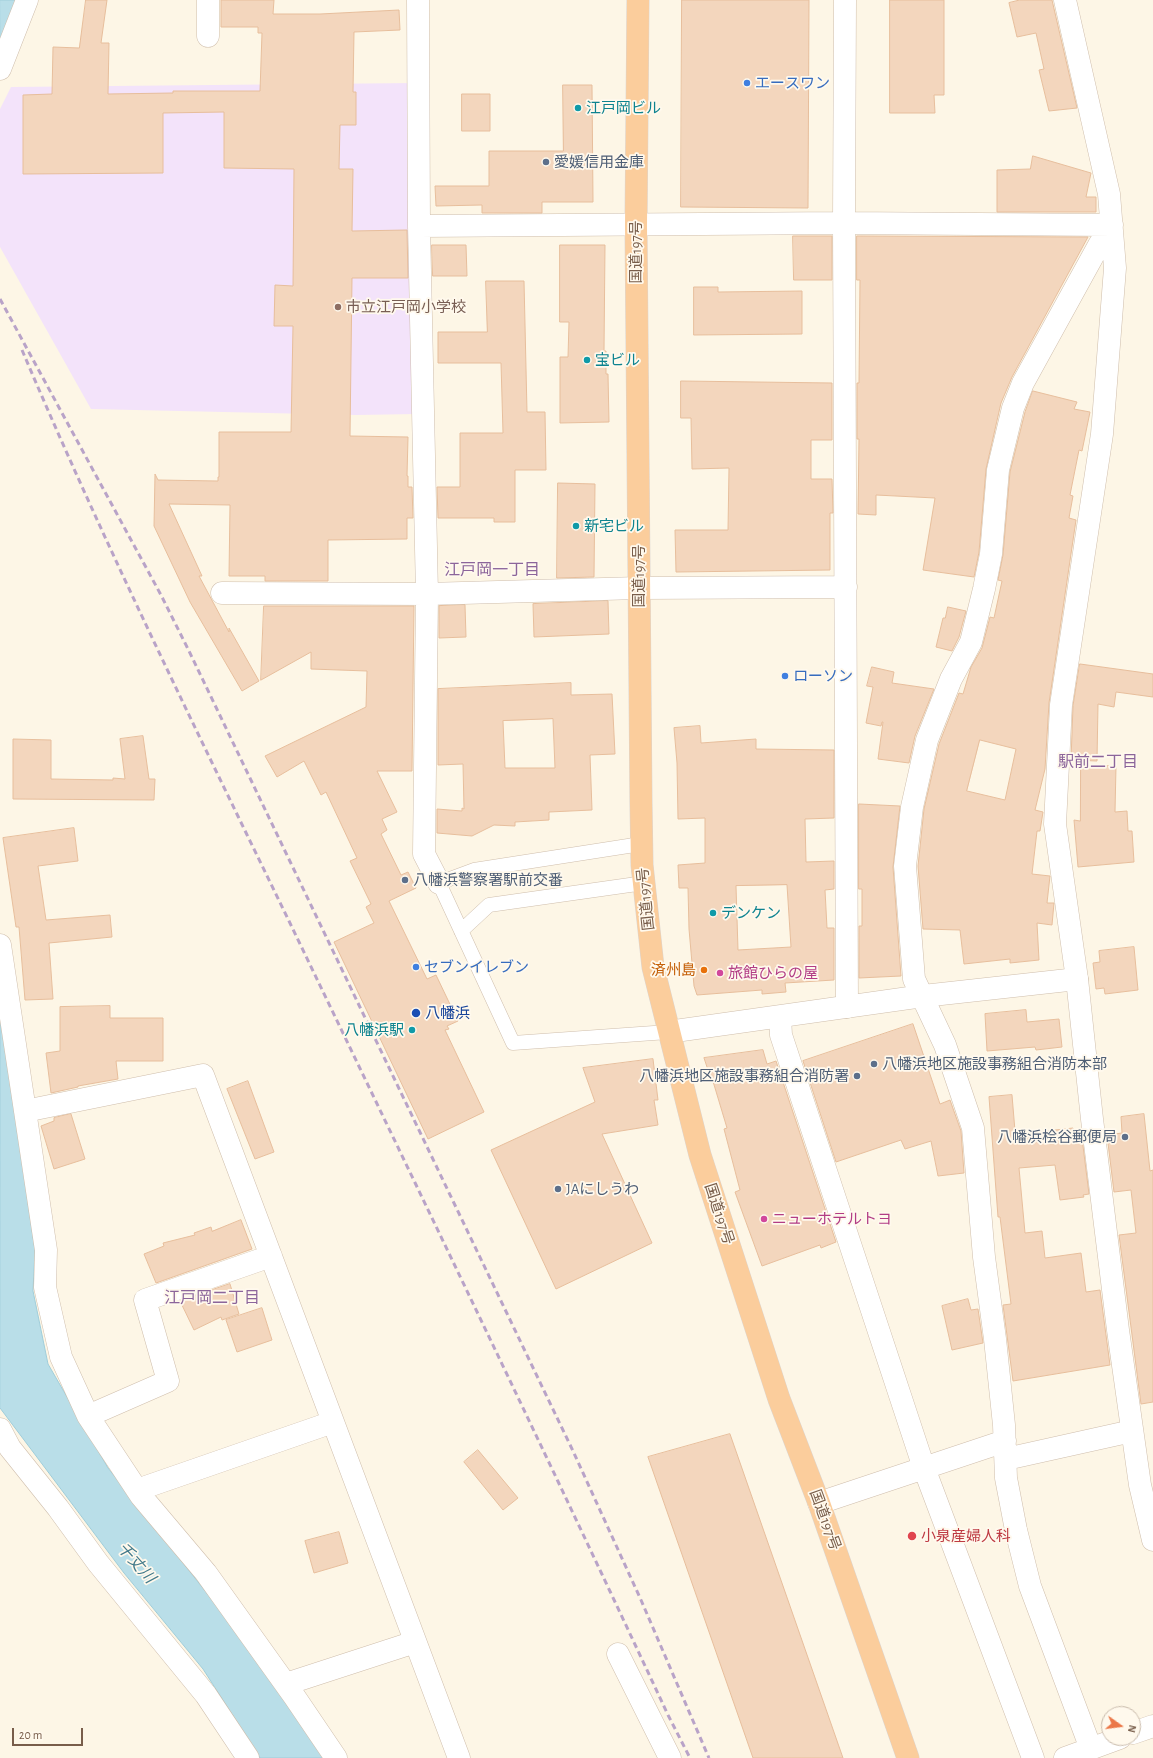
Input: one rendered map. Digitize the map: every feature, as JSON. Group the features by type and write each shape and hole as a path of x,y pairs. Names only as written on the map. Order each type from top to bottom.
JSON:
{"highway":[{"name":"国道197号","path":"638,0 636,225 641,844 653,967 668,1032 702,1162 779,1399 819,1503 908,1758"}],"street":[{"path":"0,69 27,0"},
{"path":"208,0 208,36"},
{"path":"418,0 419,226 427,594 424,854 439,883"},
{"path":"845,0 844,223 847,1007"},
{"path":"1065,0 1109,194 1115,268 1102,434 1061,705 1055,824 1077,979 1118,1330 1140,1485 1153,1540"},
{"path":"419,226 844,223 1112,225"},
{"path":"1091,1749 1030,1586 1006,1478 1005,1450 995,1339 984,1257 973,1128 945,1045 914,979 905,866 912,807 928,740 951,679 971,642 990,554 998,470 1013,408 1023,383 1099,245 1112,225"},
{"path":"222,593 427,594 640,588 846,587"},
{"path":"0,945 46,1250 45,1287 61,1357 88,1416 137,1490 206,1572 286,1684 336,1758"},
{"path":"668,1032 923,996 1077,979"},
{"path":"780,1017 781,1035 924,1468 1033,1758"},
{"path":"25,1111 203,1075 459,1758"},
{"path":"88,1416 168,1381 145,1300 271,1256"},
{"path":"137,1490 333,1422"},
{"path":"0,1429 10,1448 58,1508 98,1563 206,1695 248,1758"},
{"path":"819,1503 924,1468 1005,1450 1132,1431"},
{"path":"286,1684 415,1642"},
{"path":"618,1654 670,1758"},
{"path":"1141,1730 1153,1726"},
{"path":"1066,1758 1101,1745"}],"lane":[{"path":"641,844 474,870 439,883 514,1043 668,1032"},
{"path":"461,931 489,905 644,883"}],"shaded area":[{"path":"415,83 417,414 356,415 91,409 0,247 0,109 11,87"}],"water":[{"path":"0,0 20,0 0,55"},
{"name":"千丈川","path":"0,1008 35,1250 33,1291 48,1364 108,1468 236,1630 324,1758 260,1758 203,1669 124,1573 0,1408"}],"building":[{"path":"86,0 107,0 101,43 109,43 108,94 173,93 173,91 260,91 262,33 258,33 258,27 221,27 221,0 274,0 273,14 320,14 399,10 400,30 354,32 353,92 356,92 356,125 340,125 339,169 353,169 352,231 407,230 408,278 352,278 350,436 408,437 407,476 408,487 412,487 413,518 407,518 407,539 328,540 328,581 265,581 265,576 229,576 230,505 169,504 202,576 199,576 229,632 229,628 259,681 242,691 190,602 154,526 155,474 158,480 218,481 219,432 291,432 293,326 274,326 275,285 293,286 294,169 224,168 224,112 163,113 163,173 23,174 23,95 52,94 53,47 79,48"},
{"path":"682,0 809,0 808,208 681,207"},
{"path":"890,0 944,0 944,95 934,95 935,113 890,113"},
{"path":"1020,0 1052,0 1077,108 1049,111 1039,70 1044,69 1036,33 1017,37 1009,3"},
{"path":"563,85 592,85 593,202 542,202 542,213 482,213 482,205 436,206 435,186 489,186 489,151 563,151"},
{"path":"462,94 490,94 490,131 462,131"},
{"path":"1033,156 1091,173 1086,197 1096,197 1096,212 997,212 997,170 1030,169"},
{"path":"793,236 832,236 832,280 794,280"},
{"path":"857,236 1088,237 1012,377 1001,403 986,469 979,552 974,577 923,570 935,498 876,495 876,515 858,514 859,439 857,439 857,383 859,383 860,280 857,280"},
{"path":"432,245 466,245 467,276 433,276"},
{"path":"560,245 605,245 604,351 606,351 606,374 608,374 609,422 560,423 560,357 568,357 569,322 560,322"},
{"path":"486,281 524,281 527,412 545,412 546,470 515,470 515,522 494,522 494,518 438,518 437,487 460,487 460,433 503,433 501,363 438,363 438,332 487,332"},
{"path":"694,287 718,287 718,292 802,291 802,334 694,335"},
{"path":"681,381 832,383 832,440 811,440 811,479 832,479 833,513 830,513 830,570 676,572 675,530 728,530 729,468 692,469 691,418 681,418"},
{"path":"1033,391 1077,402 1074,409 1090,412 1082,451 1079,450 1070,495 1073,496 1069,518 1076,520 1049,703 1045,769 1035,810 1043,812 1040,831 1037,831 1032,874 1050,876 1047,903 1054,903 1052,925 1037,923 1039,960 1010,963 1010,959 964,964 960,930 923,929 918,866 924,809 939,744 959,693 963,694 971,667 982,648 990,617 994,618 1002,581 998,580 1003,555 1010,472 1025,412","holes":["980,740 1016,749 1005,800 967,791"]},
{"name":"新宅ビル","path":"558,483 595,484 594,577 557,578"},
{"path":"608,601 609,634 534,637 533,604"},
{"path":"465,605 466,637 439,638 439,606"},
{"path":"264,606 414,606 412,771 377,771 397,812 382,819 387,830 381,834 401,875 408,872 416,888 389,901 427,979 436,975 458,1021 447,1026 449,1029 445,1030 484,1112 428,1139 334,942 374,923 366,907 371,904 350,861 357,858 326,792 321,795 304,761 277,777 265,756 366,707 367,671 311,669 311,652 261,680"},
{"path":"948,607 966,611 959,637 952,651 936,647 943,618 945,618"},
{"path":"1080,664 1153,674 1153,697 1116,692 1114,707 1098,704 1097,761 1071,760 1073,706"},
{"path":"872,667 894,672 892,683 934,689 915,736 909,763 878,759 883,722 881,726 866,723 873,687 867,686"},
{"path":"571,683 571,695 612,694 615,754 590,755 592,810 549,812 549,820 515,822 515,826 494,825 472,836 437,833 437,809 462,811 462,808 464,809 463,764 438,765 438,689","holes":["553,719 555,768 505,768 503,721"]},
{"path":"700,726 701,743 756,739 756,749 834,750 834,818 805,819 806,862 834,861 834,889 825,890 827,928 834,928 834,980 785,983 786,992 762,994 762,990 697,995 694,986 689,929 688,888 679,888 678,865 705,863 705,818 678,819 677,763 674,728","holes":["787,885 791,947 738,950 736,886"]},
{"path":"143,736 149,779 155,779 154,800 13,799 13,739 51,740 51,779 113,780 113,778 125,779 120,739"},
{"path":"1081,765 1116,766 1115,812 1127,811 1128,831 1132,831 1134,862 1078,867 1074,820 1080,821"},
{"path":"859,804 900,806 893,867 901,976 859,978 859,926 862,926 862,889 859,889"},
{"path":"74,828 78,861 38,866 46,920 110,915 112,937 49,943 53,999 25,1000 19,927 16,927 3,838"},
{"path":"1134,947 1138,990 1105,994 1104,988 1096,989 1093,963 1100,962 1099,951"},
{"path":"110,1006 110,1018 163,1018 163,1061 116,1061 118,1079 78,1086 51,1093 46,1053 60,1051 60,1007"},
{"path":"1026,1010 1027,1022 1059,1019 1062,1047 1036,1050 1035,1047 987,1051 985,1014"},
{"path":"913,1024 940,1104 950,1100 961,1131 964,1173 938,1176 931,1141 905,1149 901,1140 836,1162 803,1061"},
{"path":"763,1050 767,1064 776,1061 836,1242 821,1248 820,1245 762,1266 735,1192 740,1190 724,1129 727,1128 712,1078 711,1079 704,1058"},
{"path":"653,1059 658,1100 654,1100 658,1125 602,1134 652,1243 556,1289 491,1150 595,1102 583,1068"},
{"path":"248,1081 274,1152 255,1159 227,1089"},
{"path":"1012,1095 1015,1131 1020,1131 1020,1134 1073,1128 1074,1138 1082,1138 1089,1194 1083,1195 1084,1197 1060,1200 1055,1165 1019,1168 1025,1233 1042,1231 1045,1258 1081,1253 1086,1292 1100,1290 1110,1365 1013,1381 1003,1305 1011,1304 1000,1217 998,1217 989,1097"},
{"path":"71,1114 85,1159 54,1169 41,1126 54,1121 54,1118"},
{"path":"1144,1114 1150,1171 1153,1170 1153,1402 1141,1404 1119,1235 1136,1233 1131,1190 1114,1192 1107,1135 1122,1133 1121,1117"},
{"path":"241,1220 252,1249 156,1283 144,1254 164,1246 163,1243 195,1235 194,1233 211,1227 212,1231"},
{"path":"230,1284 239,1314 222,1320 221,1317 194,1330 180,1301"},
{"path":"968,1299 971,1310 978,1309 983,1343 952,1350 942,1306"},
{"path":"262,1308 272,1340 237,1352 226,1320"},
{"path":"730,1434 843,1758 753,1758 648,1457"},
{"path":"478,1450 518,1498 503,1510 464,1462"},
{"path":"339,1532 348,1563 314,1573 305,1541"}],"railway":[{"path":"0,299 161,595 189,651 573,1451 641,1600 709,1758"},
{"path":"22,350 118,566 480,1317 668,1715 690,1758"}],"place":[{"name":"エースワン","path":"747,83"},
{"name":"江戸岡ビル","path":"578,108"},
{"name":"愛媛信用金庫","path":"546,162"},
{"name":"市立江戸岡小学校","path":"338,307"},
{"name":"宝ビル","path":"587,360"},
{"name":"新宅ビル","path":"576,526"},
{"name":"ローソン","path":"785,676"},
{"name":"八幡浜警察署駅前交番","path":"405,880"},
{"name":"デンケン","path":"713,913"},
{"name":"セブンイレブン","path":"416,967"},
{"name":"済州島","path":"704,970"},
{"name":"旅館ひらの屋","path":"720,973"},
{"name":"八幡浜","path":"416,1013"},
{"name":"八幡浜駅","path":"412,1030"},
{"name":"八幡浜地区施設事務組合消防本部","path":"874,1064"},
{"name":"八幡浜地区施設事務組合消防署","path":"857,1076"},
{"name":"八幡浜桧谷郵便局","path":"1125,1137"},
{"name":"JAにしうわ","path":"558,1189"},
{"name":"ニューホテルトヨ","path":"764,1219"},
{"name":"小泉産婦人科","path":"912,1536"}],"district":[{"name":"江戸岡一丁目","path":"492,570"},
{"name":"駅前二丁目","path":"1098,762"},
{"name":"江戸岡二丁目","path":"212,1298"}]}
